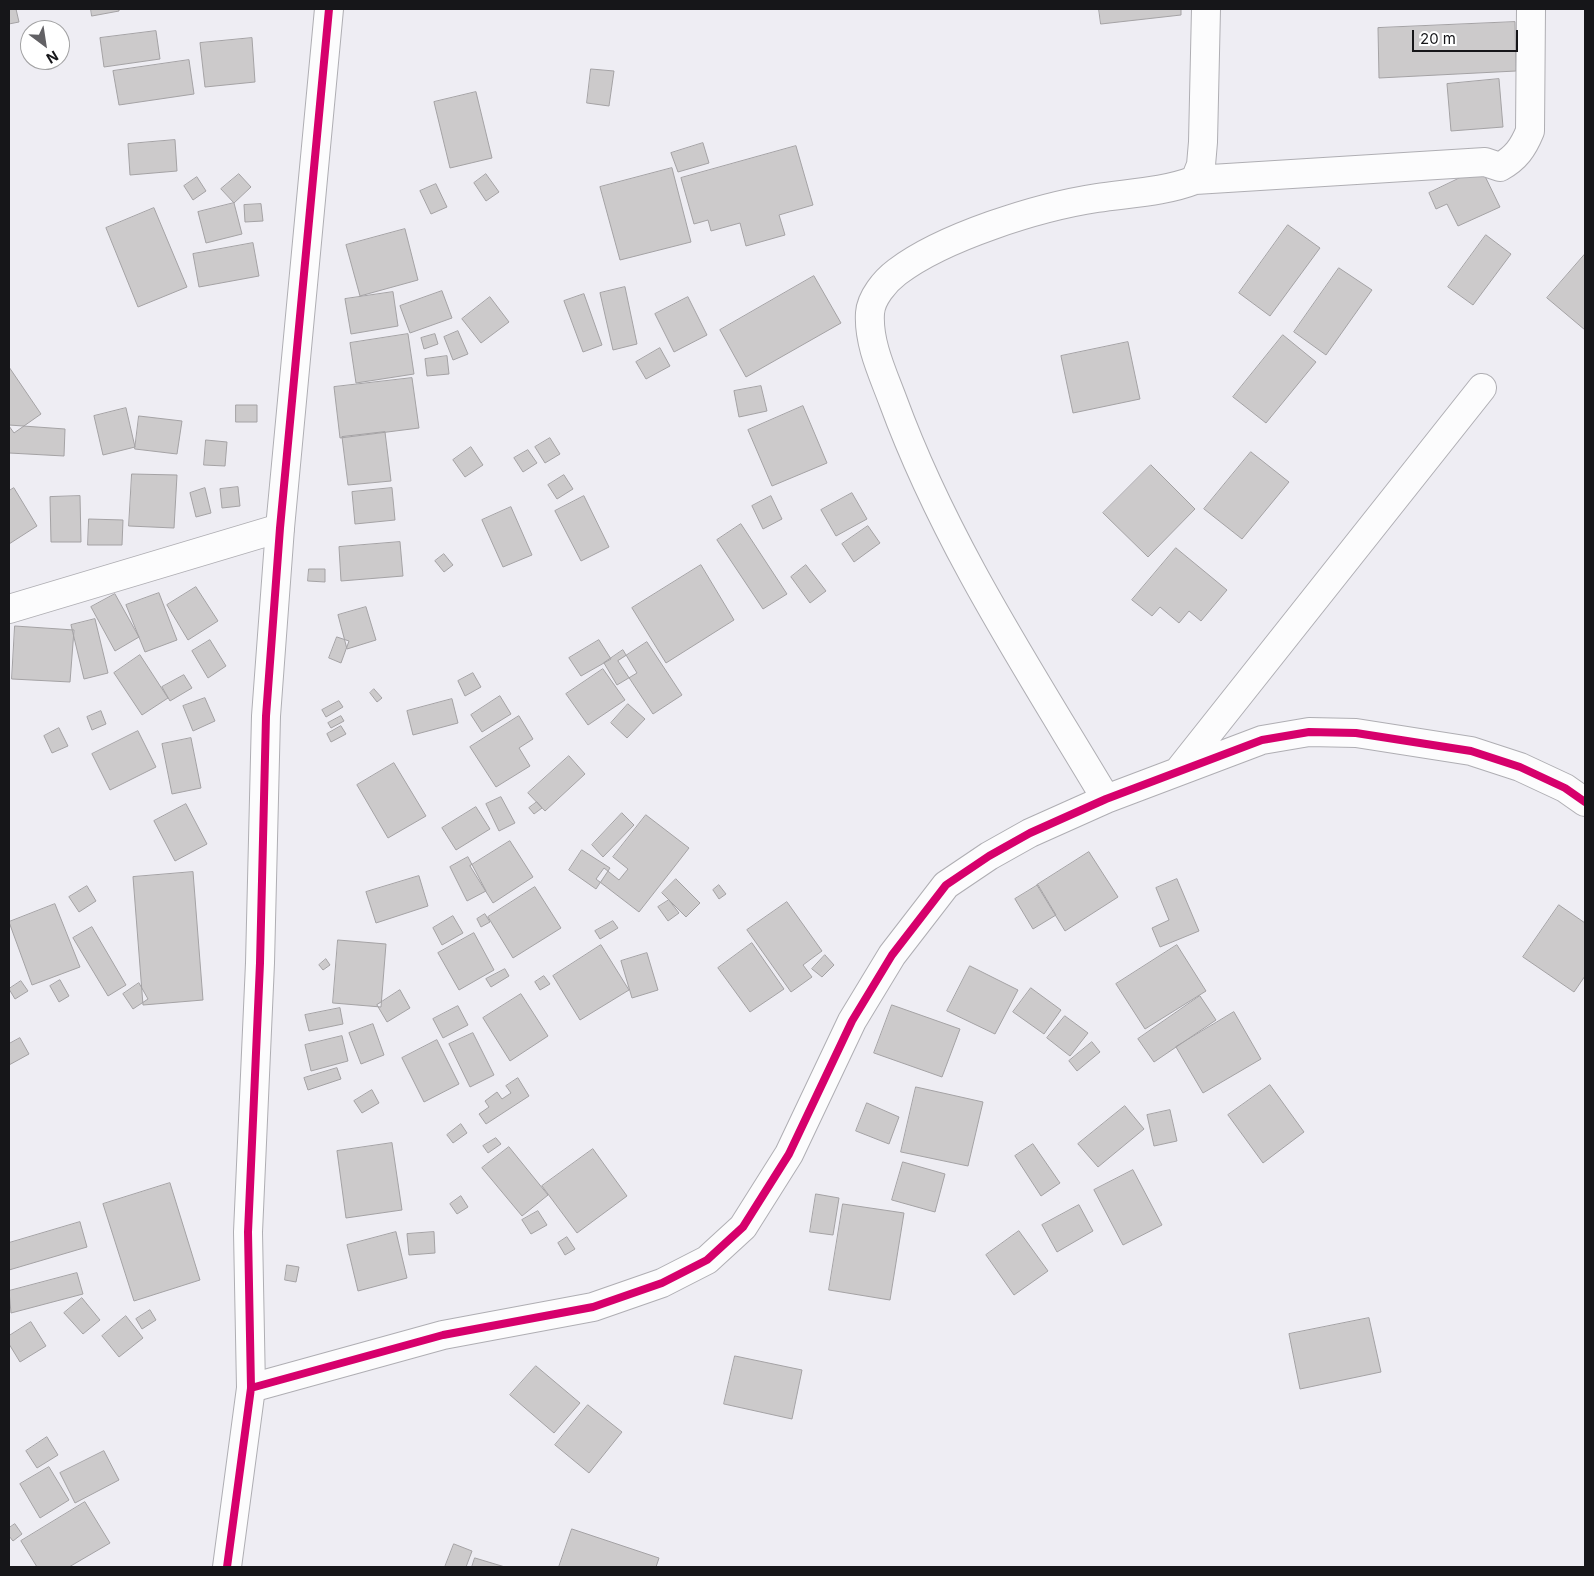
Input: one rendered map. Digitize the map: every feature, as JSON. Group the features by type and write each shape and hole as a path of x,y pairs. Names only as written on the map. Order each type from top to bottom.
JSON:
{"street":[{"path":"227,1567 251,1388 248,1232 260,964 266,716 280,528 329,9"},
{"path":"1195,180 1201,164 1203,142 1206,9"},
{"path":"1106,799 984,594 935,500 903,428 881,370 872,339 870,312 878,290 894,274 918,258 989,227 1094,198 1171,188 1195,180 1485,162 1500,167 1513,160 1522,148 1530,131 1531,9"},
{"path":"1180,769 1482,388"},
{"path":"9,609 280,528"},
{"path":"251,1388 443,1335 593,1307 662,1284 706,1260 743,1227 789,1154 857,1013 892,955 946,885 989,856 1030,833 1106,799 1180,769 1262,740 1309,732 1356,733 1471,751 1520,767 1565,788 1585,802"}],"building":[{"path":"9,9 16,9 19,22 9,24"},
{"path":"91,9 119,9 119,11 92,16"},
{"path":"1099,9 1181,9 1181,15 1101,24"},
{"path":"1515,22 1516,71 1379,78 1378,28"},
{"path":"156,31 160,59 104,67 100,38"},
{"path":"252,38 255,82 205,87 200,43"},
{"path":"189,60 194,94 119,105 113,71"},
{"path":"591,69 614,71 609,106 587,103"},
{"path":"1499,79 1503,127 1451,131 1447,84"},
{"path":"476,92 492,158 450,168 434,102"},
{"path":"175,140 177,171 130,175 128,144"},
{"path":"703,143 709,163 678,172 671,153"},
{"path":"796,146 813,205 779,215 785,235 746,246 740,223 711,231 708,220 694,224 681,178"},
{"path":"672,168 691,242 620,260 600,187"},
{"path":"1481,168 1500,207 1458,226 1447,204 1436,209 1429,193"},
{"path":"239,174 251,187 234,203 221,189"},
{"path":"486,174 499,192 486,201 474,183"},
{"path":"197,177 206,191 193,200 184,186"},
{"path":"436,184 447,207 431,214 420,191"},
{"path":"234,203 242,234 206,243 198,212"},
{"path":"261,204 263,221 245,222 244,205"},
{"path":"154,208 187,287 138,307 106,228"},
{"path":"1288,225 1320,248 1270,316 1239,293"},
{"path":"405,229 418,280 360,296 346,245"},
{"path":"1486,235 1511,254 1473,305 1448,287"},
{"path":"253,243 259,276 199,287 193,254"},
{"path":"1585,254 1585,330 1547,298"},
{"path":"1339,268 1372,290 1326,355 1294,332"},
{"path":"814,276 841,323 746,377 720,330"},
{"path":"625,287 637,344 613,350 600,293"},
{"path":"442,291 452,318 410,333 400,306"},
{"path":"393,292 398,326 351,334 345,299"},
{"path":"584,294 602,345 583,352 564,301"},
{"path":"490,297 509,322 481,343 462,319"},
{"path":"688,297 707,335 674,352 655,314"},
{"path":"458,331 468,354 453,360 444,337"},
{"path":"408,334 414,374 356,383 350,343"},
{"path":"435,334 438,344 424,349 421,338"},
{"path":"1283,335 1316,362 1266,423 1233,397"},
{"path":"1128,342 1140,399 1073,413 1061,356"},
{"path":"660,348 670,366 646,379 636,362"},
{"path":"447,356 449,374 427,376 425,359"},
{"path":"9,367 41,414 14,433 9,426"},
{"path":"412,378 419,428 340,438 334,387"},
{"path":"761,386 767,411 739,417 734,391"},
{"path":"236,405 257,405 257,422 236,422"},
{"path":"803,406 827,463 772,486 748,430"},
{"path":"126,408 135,447 103,455 94,416"},
{"path":"139,416 182,421 177,454 135,449"},
{"path":"9,425 65,429 64,456 9,453"},
{"path":"385,432 391,481 348,485 342,437"},
{"path":"550,438 560,454 545,463 535,447"},
{"path":"206,440 227,442 225,466 204,465"},
{"path":"471,447 483,465 465,477 453,460"},
{"path":"528,450 537,463 523,472 514,458"},
{"path":"1251,452 1289,482 1242,539 1204,509"},
{"path":"1151,465 1195,509 1148,557 1103,513"},
{"path":"132,474 177,475 174,528 129,526"},
{"path":"564,475 573,489 557,499 548,485"},
{"path":"238,487 240,506 222,508 220,489"},
{"path":"14,488 37,526 9,544 9,491"},
{"path":"205,488 211,513 196,517 190,493"},
{"path":"392,488 395,520 355,524 352,492"},
{"path":"852,493 867,519 836,536 821,510"},
{"path":"80,496 81,542 51,542 50,497"},
{"path":"584,496 609,547 581,561 555,511"},
{"path":"771,496 782,519 763,529 752,506"},
{"path":"511,507 532,555 503,567 482,520"},
{"path":"89,519 123,520 122,545 88,545"},
{"path":"741,524 787,594 763,609 717,540"},
{"path":"868,526 880,543 854,562 842,544"},
{"path":"400,542 403,576 341,581 339,547"},
{"path":"1176,548 1227,590 1201,621 1189,611 1179,623 1160,607 1152,616 1132,600"},
{"path":"444,554 453,565 444,572 435,561"},
{"path":"701,565 734,620 666,663 632,608"},
{"path":"806,565 826,591 810,603 791,577"},
{"path":"309,569 325,569 325,582 308,581"},
{"path":"196,587 218,621 188,640 167,605"},
{"path":"159,593 177,640 145,652 126,605"},
{"path":"115,594 139,637 115,651 91,607"},
{"path":"366,607 376,640 347,649 338,615"},
{"path":"95,619 108,673 84,679 71,625"},
{"path":"15,626 74,630 70,682 12,679"},
{"path":"337,637 349,641 341,663 329,658"},
{"path":"210,640 226,666 208,678 192,651"},
{"path":"599,640 611,659 581,676 569,658"},
{"path":"647,642 682,695 653,714 618,661"},
{"path":"623,650 637,673 617,685 604,663"},
{"path":"140,655 168,698 142,715 114,673"},
{"path":"603,669 625,700 588,725 566,694"},
{"path":"473,673 481,687 465,696 458,681"},
{"path":"184,675 192,688 170,701 162,687"},
{"path":"374,689 382,698 377,702 370,693"},
{"path":"500,696 511,714 482,732 471,715"},
{"path":"205,698 215,721 193,731 183,706"},
{"path":"452,699 458,723 413,735 407,711"},
{"path":"339,701 343,707 326,717 322,710"},
{"path":"628,704 645,719 627,738 611,723"},
{"path":"101,711 106,724 92,730 87,717"},
{"path":"341,716 344,721 331,728 328,723"},
{"path":"519,716 533,739 519,748 530,766 496,787 470,747"},
{"path":"341,726 346,734 331,742 327,734"},
{"path":"59,728 68,746 52,753 44,736"},
{"path":"138,731 156,767 110,790 92,754"},
{"path":"191,738 201,788 172,794 162,744"},
{"path":"569,756 585,774 545,811 528,793"},
{"path":"394,763 426,816 388,838 357,785"},
{"path":"501,797 515,823 499,831 486,804"},
{"path":"537,802 542,808 534,814 529,808"},
{"path":"186,804 207,844 175,861 154,821"},
{"path":"476,807 490,829 456,850 442,828"},
{"path":"622,813 634,825 603,857 592,845"},
{"path":"646,815 689,848 639,912 596,879 604,868 619,880 628,869 613,857"},
{"path":"510,841 533,877 493,903 470,866"},
{"path":"582,850 610,868 596,889 569,870"},
{"path":"1089,852 1118,897 1065,931 1037,885"},
{"path":"468,857 486,891 467,901 450,867"},
{"path":"193,872 203,1000 143,1005 133,877"},
{"path":"419,876 428,906 376,923 366,892"},
{"path":"676,879 700,903 686,917 662,893"},
{"path":"1177,879 1199,931 1160,947 1152,928 1169,920 1156,888"},
{"path":"719,885 726,894 719,899 713,890"},
{"path":"1038,885 1056,915 1033,929 1015,899"},
{"path":"87,886 96,901 79,912 69,897"},
{"path":"535,887 561,928 513,958 488,917"},
{"path":"669,900 679,913 668,921 658,907"},
{"path":"787,902 822,951 803,965 812,977 791,992 747,930"},
{"path":"55,904 80,967 32,985 9,922"},
{"path":"1559,905 1585,923 1585,976 1574,992 1523,957"},
{"path":"485,914 490,922 481,927 477,919"},
{"path":"453,916 463,933 442,945 433,928"},
{"path":"613,921 618,928 600,939 595,931"},
{"path":"92,927 126,985 108,996 73,938"},
{"path":"474,933 494,970 459,990 438,953"},
{"path":"338,940 386,944 381,1007 333,1003"},
{"path":"752,943 784,989 750,1012 718,968"},
{"path":"601,945 629,990 580,1020 553,976"},
{"path":"1177,945 1206,991 1145,1029 1116,984"},
{"path":"647,953 658,990 632,998 621,961"},
{"path":"825,955 834,965 822,977 812,969"},
{"path":"326,959 330,965 323,970 319,965"},
{"path":"970,966 1018,990 995,1034 947,1011"},
{"path":"505,969 509,976 491,987 486,979"},
{"path":"544,976 550,984 540,990 535,982"},
{"path":"60,980 69,996 59,1002 50,986"},
{"path":"21,981 28,991 15,999 9,989"},
{"path":"139,983 148,999 133,1009 123,994"},
{"path":"1031,988 1061,1010 1044,1034 1013,1012"},
{"path":"400,990 410,1008 387,1022 377,1005"},
{"path":"521,994 548,1036 510,1061 483,1018"},
{"path":"1200,996 1216,1020 1154,1062 1138,1039"},
{"path":"892,1005 960,1029 942,1077 874,1053"},
{"path":"458,1006 468,1025 443,1038 433,1019"},
{"path":"340,1008 343,1024 309,1031 305,1015"},
{"path":"1234,1012 1261,1059 1203,1093 1176,1047"},
{"path":"1065,1016 1088,1033 1070,1056 1047,1038"},
{"path":"373,1024 384,1055 361,1064 349,1033"},
{"path":"473,1033 494,1075 470,1087 449,1044"},
{"path":"342,1036 348,1061 311,1071 305,1045"},
{"path":"20,1038 29,1054 9,1065 9,1044"},
{"path":"437,1040 459,1084 424,1102 402,1058"},
{"path":"1092,1042 1100,1052 1077,1071 1069,1061"},
{"path":"337,1068 341,1079 308,1090 304,1078"},
{"path":"518,1078 529,1096 486,1124 479,1114 489,1107 485,1101 497,1092 502,1099 511,1093 506,1086"},
{"path":"1270,1085 1304,1132 1263,1163 1228,1115"},
{"path":"916,1087 983,1102 968,1166 901,1152"},
{"path":"372,1090 379,1103 362,1113 354,1101"},
{"path":"867,1103 899,1117 889,1144 856,1131"},
{"path":"1125,1106 1144,1129 1098,1167 1078,1144"},
{"path":"1170,1110 1177,1141 1154,1146 1147,1115"},
{"path":"461,1124 467,1133 453,1143 447,1135"},
{"path":"496,1138 501,1144 488,1153 483,1146"},
{"path":"392,1143 402,1210 346,1218 337,1151"},
{"path":"1033,1144 1060,1183 1041,1196 1015,1156"},
{"path":"509,1147 548,1195 522,1216 482,1168"},
{"path":"593,1149 627,1196 577,1233 542,1186"},
{"path":"903,1162 945,1174 935,1212 892,1200"},
{"path":"1133,1170 1162,1225 1123,1245 1094,1190"},
{"path":"170,1183 200,1280 134,1301 103,1204"},
{"path":"816,1194 839,1198 833,1235 810,1232"},
{"path":"461,1196 468,1207 457,1214 450,1204"},
{"path":"843,1204 904,1213 890,1300 829,1290"},
{"path":"1079,1205 1093,1231 1057,1252 1042,1225"},
{"path":"538,1211 547,1225 531,1234 522,1220"},
{"path":"80,1222 87,1247 9,1270 9,1243"},
{"path":"1019,1231 1048,1271 1014,1295 986,1255"},
{"path":"396,1232 407,1278 358,1291 347,1245"},
{"path":"434,1232 435,1253 409,1255 407,1234"},
{"path":"567,1237 575,1249 565,1255 558,1243"},
{"path":"287,1265 299,1267 296,1282 285,1280"},
{"path":"77,1273 83,1294 11,1313 9,1291"},
{"path":"82,1298 100,1320 83,1334 64,1313"},
{"path":"150,1310 156,1320 142,1329 136,1319"},
{"path":"126,1316 143,1338 119,1357 102,1336"},
{"path":"1369,1318 1381,1372 1300,1389 1289,1334"},
{"path":"31,1322 46,1346 20,1362 9,1344 9,1336"},
{"path":"735,1356 802,1370 792,1419 724,1404"},
{"path":"536,1366 580,1403 554,1433 510,1395"},
{"path":"588,1405 622,1432 589,1473 555,1445"},
{"path":"47,1437 58,1455 37,1468 26,1451"},
{"path":"104,1451 119,1480 75,1503 60,1473"},
{"path":"49,1467 69,1500 40,1518 20,1484"},
{"path":"85,1502 110,1543 69,1567 37,1567 21,1541"},
{"path":"15,1524 22,1534 13,1541 9,1536 9,1528"},
{"path":"572,1529 659,1558 656,1567 559,1567"},
{"path":"454,1544 472,1551 466,1567 445,1567"},
{"path":"475,1558 505,1567 472,1567"}],"cycle path":[{"path":"227,1567 251,1388 248,1232 260,963 266,716 280,528 329,9"},
{"path":"251,1388 443,1335 593,1307 662,1283 707,1260 743,1227 789,1154 852,1021 892,955 946,885 989,856 1030,833 1106,799 1262,740 1309,732 1356,733 1471,751 1520,767 1565,788 1585,802"}]}
